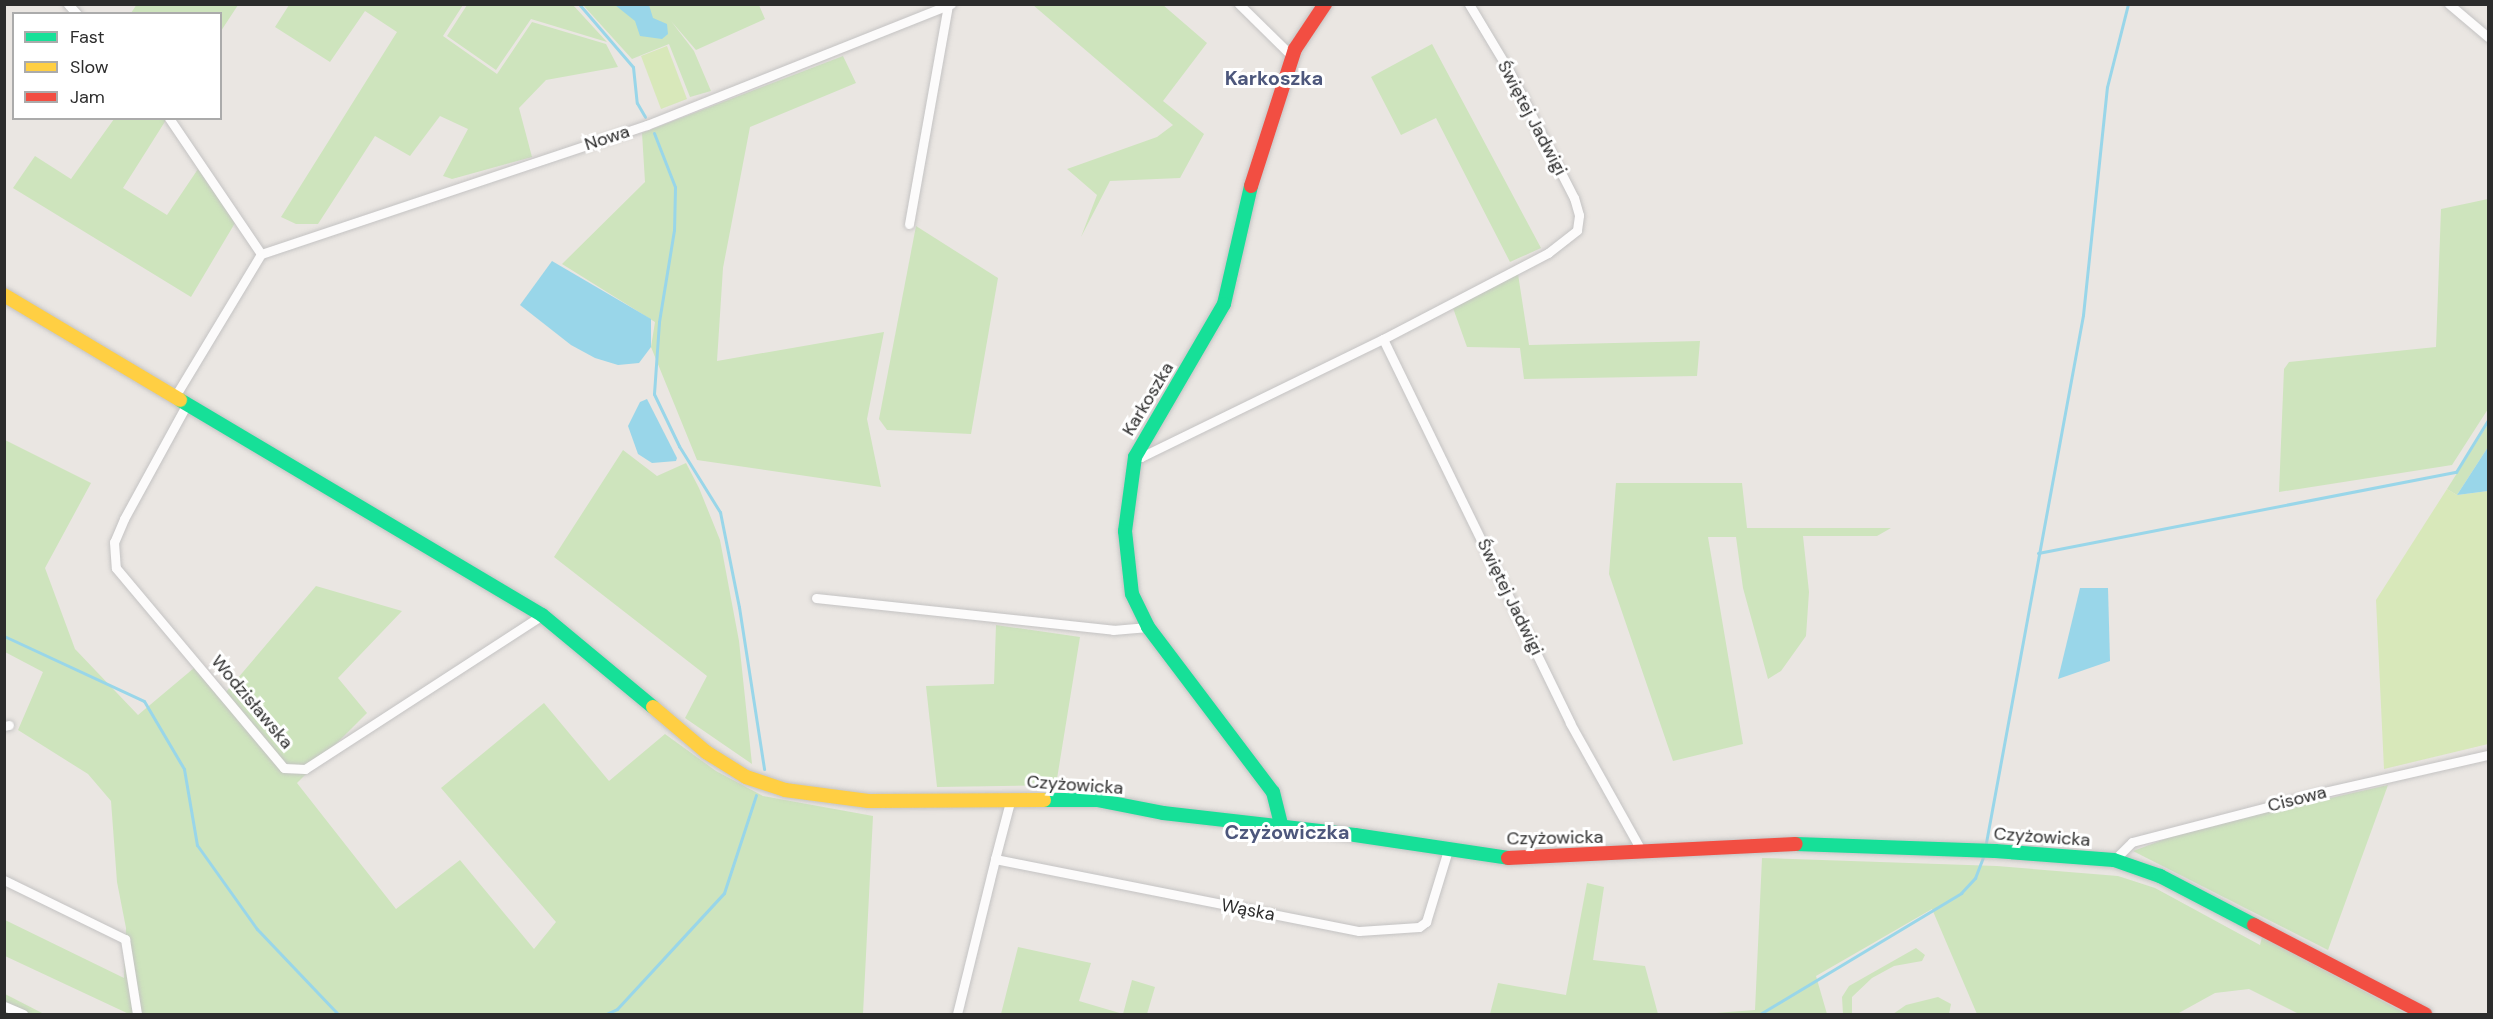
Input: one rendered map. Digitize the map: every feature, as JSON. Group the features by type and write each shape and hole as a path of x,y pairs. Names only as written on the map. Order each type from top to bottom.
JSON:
{"street":[{"path":"1239,4 1293,57"},
{"name":"Karkoszka","path":"1282,827 1281,812 1273,792 1148,627 1132,594 1126,561 1127,501 1135,457 1224,304 1251,187 1293,57 1325,4"},
{"name":"Świętej Jadwigi","path":"1135,457 1383,339 1548,253 1577,230 1579,215 1574,198 1508,69 1469,4"},
{"path":"2449,4 2488,37"},
{"name":"Nowa","path":"909,224 950,5"},
{"name":"Nowa","path":"261,254 647,125 950,5"},
{"path":"170,120 261,254 182,399"},
{"path":"4,295 542,615"},
{"name":"Świętej Jadwigi","path":"1383,339 1570,723 1636,835 1642,852"},
{"name":"Wodzisławska","path":"182,399 114,542 116,568 284,768 305,769 542,615"},
{"path":"816,598 1113,630 1148,627"},
{"name":"Czyżowicka","path":"542,615 706,752 746,777 785,790 868,801 1011,798 1097,800 1508,858 1784,844 1995,851 2114,860 2160,876 2425,1014"},
{"name":"Cisowa","path":"2114,860 2132,842 2329,790 2488,754"},
{"path":"957,1014 1011,798"},
{"name":"Wąska","path":"995,859 1359,931 1419,927 1426,922 1448,850"},
{"path":"4,880 125,939 136,1014"},
{"path":"4,1006 23,1014"}],"green space":[{"path":"137,4 238,4 222,29 222,12 132,12"},
{"path":"289,5 463,5 443,36 497,74 532,22 606,44 618,67 546,80 519,108 532,157 452,179 443,176 468,129 440,116 410,156 375,136 318,224 296,224 281,217 397,32 365,11 330,62 275,27"},
{"path":"467,5 573,5 607,42 531,19 496,70 447,36"},
{"path":"583,5 759,5 765,19 696,50 671,21 694,51 711,91 690,97 669,44 632,59"},
{"path":"1033,5 1163,5 1207,43 1163,101 1204,134 1180,178 1110,181 1081,237 1097,195 1067,169 1157,137 1173,125"},
{"path":"1432,44 1541,248 1510,262 1436,118 1401,135 1371,77"},
{"path":"667,46 687,99 661,109 641,56"},
{"path":"843,56 856,83 750,127 723,268 717,361 884,332 867,419 881,487 697,460 651,347 655,322 562,264 645,182 642,133"},
{"path":"113,120 166,120 123,188 167,215 198,169 235,223 191,297 13,188 35,156 71,179"},
{"path":"2488,199 2488,409 2452,465 2279,492 2284,369 2289,362 2436,347 2441,209"},
{"path":"916,226 998,278 971,434 887,430 879,419"},
{"path":"1518,274 1529,345 1700,341 1697,376 1524,379 1520,348 1467,347 1453,308"},
{"path":"2488,424 2488,447 2457,495 2447,489"},
{"path":"5,440 91,483 45,568 75,649 138,715 194,668 220,699 316,586 402,611 338,678 367,713 297,783 396,909 460,860 534,949 556,922 441,788 544,703 609,781 665,734 716,771 763,796 873,816 863,1014 129,1014 5,956 5,920 124,978 126,928 117,882 111,801 88,774 18,730 43,672 5,652"},
{"path":"623,450 657,476 686,463 699,488 720,540 739,641 752,764 685,718 707,676 554,557"},
{"path":"1616,483 1742,483 1747,528 1891,528 1877,536 1803,536 1809,592 1806,636 1781,671 1768,679 1743,588 1736,537 1708,537 1743,744 1673,761 1609,574"},
{"path":"2447,489 2457,495 2488,491 2488,744 2384,769 2376,600"},
{"path":"996,625 1080,637 1056,785 937,787 926,686 994,684"},
{"path":"2388,785 2328,950 2133,851 2192,829"},
{"path":"1762,858 1997,866 2118,876 2155,888 2260,945 2262,937 2407,1014 2299,1014 2249,989 2215,993 2177,1014 1977,1014 1932,909 1816,976 1827,1014 1703,1014 1755,1010"},
{"path":"1587,883 1604,887 1593,960 1645,966 1658,1014 1490,1014 1498,983 1566,995"},
{"path":"1018,947 1091,963 1079,1001 1123,1014 1001,1014"},
{"path":"1916,948 1925,955 1922,961 1894,966 1872,978 1852,997 1852,1014 1843,1014 1842,997 1849,986"},
{"path":"1132,980 1155,987 1147,1014 1123,1014"},
{"path":"5,994 44,1014 5,1014"},
{"path":"1938,997 1951,1004 1949,1014 1893,1014 1906,1005"}],"water":[{"path":"615,5 649,5 653,18 667,24 668,34 662,39 640,36 635,21"},
{"path":"552,261 651,319 651,347 639,363 618,365 595,358 571,345 520,305"},
{"path":"647,399 677,458 676,461 652,463 638,454 628,426 640,402"},
{"path":"2488,447 2488,491 2457,495"},
{"path":"2080,588 2108,588 2110,661 2058,679"}],"waterway":[{"path":"579,4 633,67 637,103 645,117"},
{"path":"1985,848 2083,315 2107,87 2128,4"},
{"path":"654,133 675,187 674,230 659,322 654,394 679,446 720,512 739,607 764,769"},
{"path":"2038,553 2456,472 2488,420"},
{"path":"4,636 144,701 184,769 197,845 257,929 338,1014"},
{"path":"606,1014 617,1009 724,893 756,795"},
{"path":"1760,1014 1961,893 1975,878 1984,854"}],"traffic: fast":[{"path":"1251,186 1224,304 1135,457 1125,531 1132,594 1148,627 1273,792 1282,827"},
{"path":"180,400 542,615 653,707"},
{"path":"1044,800 1097,800 1163,813 1355,835 1508,858"},
{"path":"1796,844 1995,851 2114,860 2160,876 2254,925"}],"traffic: slow":[{"path":"4,295 180,400"},
{"path":"653,707 706,752 746,777 785,790 868,801 1044,800"}],"traffic: jam":[{"path":"1251,186 1295,49 1325,4"},
{"path":"1508,858 1796,844"},
{"path":"2254,925 2425,1014"}],"district":[{"name":"Karkoszka","path":"1274,78"},
{"name":"Czyżowiczka","path":"1287,832"}]}
